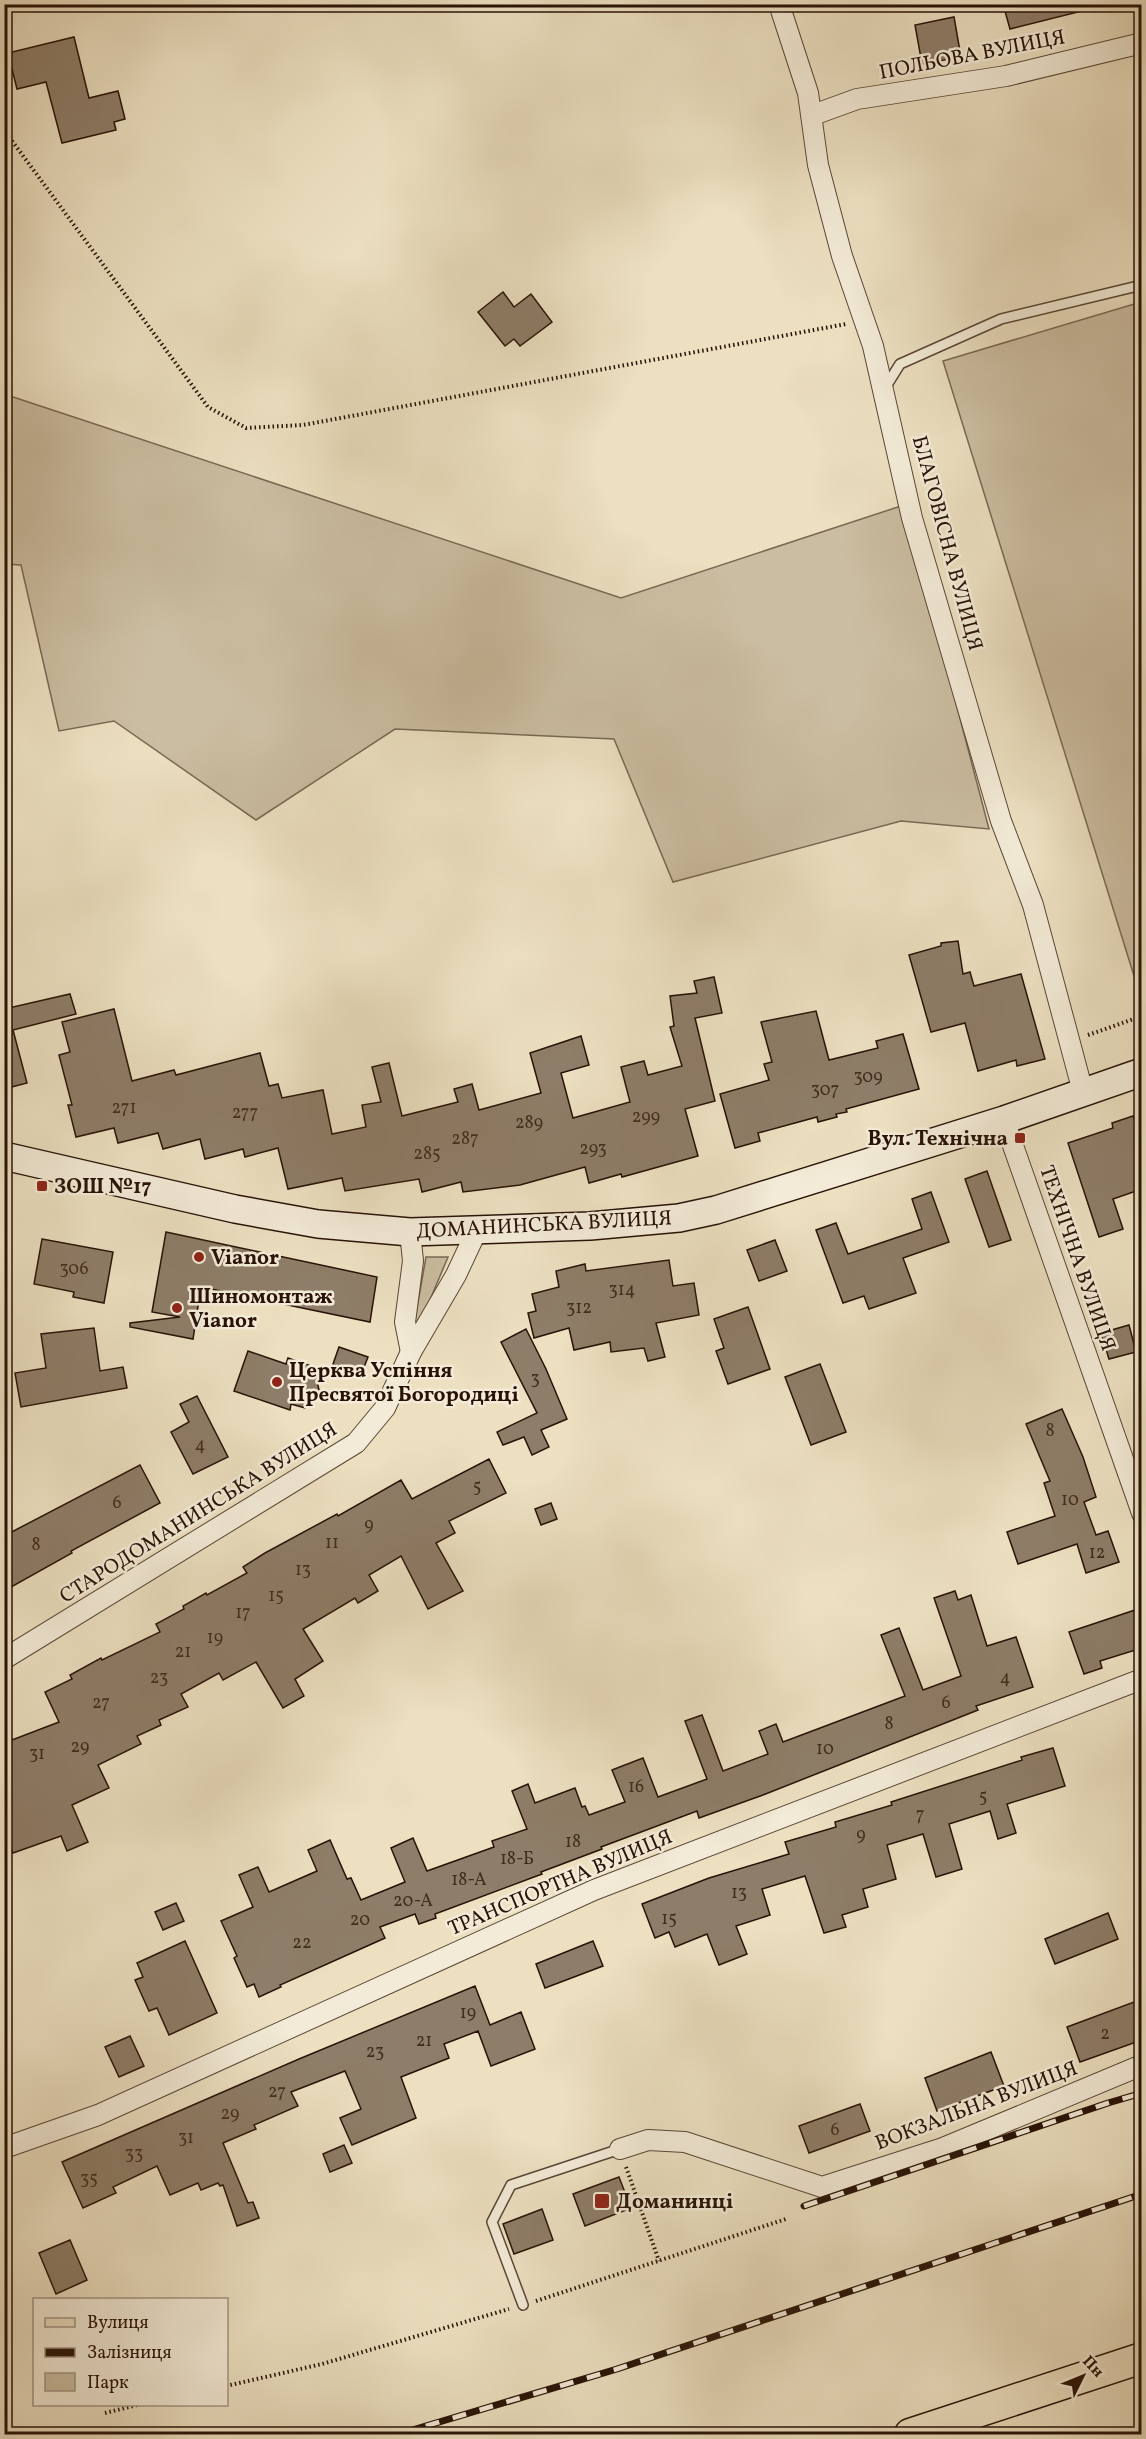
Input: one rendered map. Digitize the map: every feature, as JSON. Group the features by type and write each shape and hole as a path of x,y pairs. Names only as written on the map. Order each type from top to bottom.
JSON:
{"main road":[{"name":"ДОМАНИНСЬКА ВУЛИЦЯ","path":"4,1156 235,1209 318,1224 410,1232 590,1226 688,1216 760,1197 1004,1120 1142,1072"},
{"path":"910,2434 1142,2358"}],"street":[{"name":"БЛАГОВІСНА ВУЛИЦЯ","path":"779,4 808,93 813,115 818,165 842,256 884,390 912,518 1001,821 1033,905 1083,1092"},
{"name":"ПОЛЬОВА ВУЛИЦЯ","path":"813,115 857,99 1006,76 1142,43"},
{"name":"ТЕХНІЧНА ВУЛИЦЯ","path":"1004,1120 1142,1513"},
{"name":"СТАРОДОМАНИНСЬКА ВУЛИЦЯ","path":"4,1659 356,1443 385,1408 411,1352 456,1275 477,1230"},
{"path":"410,1232 413,1261 405,1322 411,1352"},
{"name":"ТРАНСПОРТНА ВУЛИЦЯ","path":"4,2148 98,2115 594,1890 1142,1678"},
{"name":"ВОКЗАЛЬНА ВУЛИЦЯ","path":"620,2149 648,2140 685,2142 822,2187 942,2148 1142,2066"}],"lane":[{"path":"884,390 900,364 1001,319 1142,285"},
{"path":"523,2305 492,2222 512,2185 620,2149"}],"path":[{"path":"4,130 208,407 246,429 303,425 864,321"},
{"path":"1070,1042 1142,1016"},
{"path":"620,2149 659,2261"},
{"path":"228,2386 321,2364 523,2305 786,2219"},
{"path":"105,2413 133,2406"}],"green space":[{"path":"1141,302 1142,991 1139,992 943,361"},
{"path":"4,394 621,598 904,505 989,829 901,821 673,882 614,739 395,729 256,820 114,721 59,731 21,565 5,564"},
{"path":"426,1257 448,1257 419,1326 414,1325"}],"building":[{"path":"1003,4 1081,4 1082,11 1010,29"},
{"path":"954,17 961,57 922,64 915,25"},
{"path":"74,37 89,98 118,91 125,119 114,122 116,130 62,143 46,82 17,89 8,53"},
{"path":"503,292 514,307 531,294 552,322 520,346 514,339 505,346 478,312"},
{"path":"958,941 963,974 970,972 974,986 1021,974 1045,1059 1017,1066 1016,1060 978,1071 965,1023 931,1032 909,955 941,946 941,943"},
{"path":"714,977 722,1013 695,1018 715,1101 685,1109 698,1156 622,1177 621,1174 589,1183 585,1167 520,1185 463,1192 461,1182 422,1192 419,1179 345,1191 342,1178 288,1189 278,1148 245,1157 243,1149 205,1159 200,1139 163,1149 158,1133 118,1143 114,1128 76,1137 68,1105 72,1105 59,1055 70,1052 62,1022 114,1009 132,1081 174,1070 176,1075 260,1053 269,1086 278,1084 282,1098 323,1090 332,1134 366,1127 362,1105 381,1102 372,1067 389,1063 402,1116 458,1102 454,1089 472,1084 479,1110 541,1093 530,1053 581,1036 589,1065 561,1073 573,1118 630,1102 621,1067 644,1061 648,1075 682,1066 670,1027 674,1026 670,996 697,993 694,981"},
{"path":"70,994 76,1014 13,1030 27,1083 4,1089 4,1009"},
{"path":"816,1011 829,1060 878,1048 876,1041 903,1034 919,1089 846,1109 847,1112 836,1114 837,1117 818,1122 817,1117 758,1133 760,1141 735,1148 720,1094 769,1080 764,1064 772,1062 761,1022"},
{"path":"1133,1116 1142,1143 1142,1189 1113,1199 1123,1229 1099,1237 1068,1143 1113,1128 1112,1123"},
{"path":"987,1171 1011,1240 989,1247 965,1179"},
{"path":"931,1192 949,1242 903,1258 916,1293 869,1309 864,1296 843,1303 816,1230 836,1223 848,1254 922,1229 912,1199"},
{"path":"166,1232 377,1277 370,1322 201,1287 193,1339 130,1327 130,1323 180,1317 152,1312"},
{"path":"42,1239 113,1252 104,1303 73,1297 74,1292 34,1284"},
{"path":"775,1240 787,1271 759,1281 747,1250"},
{"path":"669,1260 673,1286 694,1283 699,1315 656,1323 665,1357 648,1361 644,1348 611,1352 610,1342 574,1350 569,1328 534,1338 528,1313 536,1311 532,1294 559,1287 556,1271 585,1264 586,1271"},
{"path":"748,1307 770,1369 728,1384 716,1351 724,1348 714,1319"},
{"path":"1129,1325 1136,1352 1109,1359 1101,1333"},
{"path":"94,1328 100,1371 123,1367 127,1388 21,1407 15,1373 46,1368 41,1334"},
{"path":"526,1329 567,1419 541,1430 549,1447 532,1455 524,1437 503,1445 497,1432 537,1413 501,1342"},
{"path":"339,1347 368,1357 361,1375 333,1364"},
{"name":"Церква Успіння Пресвятої Богородиці","path":"248,1351 286,1364 288,1358 314,1367 319,1390 317,1398 305,1408 291,1404 290,1410 234,1391"},
{"path":"820,1364 846,1432 811,1445 785,1377"},
{"path":"197,1396 228,1457 193,1474 171,1432 189,1422 180,1404"},
{"path":"1062,1409 1083,1457 1096,1497 1084,1502 1096,1535 1108,1531 1119,1562 1086,1573 1077,1544 1018,1564 1007,1532 1055,1516 1044,1483 1050,1481 1026,1424"},
{"path":"489,1459 506,1493 449,1521 455,1533 436,1543 463,1591 428,1609 401,1556 369,1575 378,1591 358,1603 355,1598 303,1629 323,1661 295,1679 304,1696 283,1708 256,1662 223,1680 219,1673 181,1694 188,1707 159,1720 161,1725 137,1736 141,1744 98,1765 109,1788 72,1805 88,1842 67,1851 61,1836 13,1853 4,1830 4,1743 59,1722 45,1692 72,1679 70,1675 101,1658 102,1660 160,1632 156,1624 184,1609 183,1606 206,1593 207,1595 247,1573 243,1567 265,1553 337,1514 338,1516 401,1480 412,1499"},
{"path":"140,1465 160,1503 71,1551 72,1553 4,1591 4,1536"},
{"path":"551,1503 557,1519 541,1525 535,1509"},
{"path":"955,1591 958,1600 971,1595 987,1646 1016,1637 1033,1687 976,1706 978,1710 763,1795 699,1818 697,1811 601,1847 602,1849 541,1872 542,1874 435,1914 436,1918 419,1924 415,1914 380,1927 385,1938 280,1985 281,1987 259,1997 254,1984 247,1987 234,1958 237,1956 221,1921 253,1907 239,1875 258,1867 269,1892 317,1871 308,1850 330,1840 347,1879 351,1878 361,1900 405,1882 391,1848 413,1838 427,1871 494,1847 492,1841 527,1829 512,1791 528,1784 535,1803 575,1788 582,1807 585,1806 589,1815 625,1802 612,1770 643,1758 658,1797 707,1779 685,1721 702,1715 723,1771 768,1754 759,1731 776,1724 783,1742 905,1696 881,1635 899,1628 923,1690 961,1676 934,1598"},
{"path":"1135,1610 1142,1632 1142,1648 1100,1661 1102,1668 1084,1674 1069,1632"},
{"path":"1053,1748 1065,1786 1007,1804 1016,1833 998,1839 990,1811 949,1824 962,1869 936,1877 923,1834 887,1845 896,1879 863,1889 868,1907 842,1915 846,1927 824,1933 805,1876 762,1889 770,1915 736,1926 747,1954 719,1965 707,1934 675,1947 669,1932 655,1938 642,1904 709,1878 789,1854 785,1842 836,1827 835,1822 892,1805 891,1802"},
{"path":"176,1903 184,1921 163,1930 155,1912"},
{"path":"1108,1913 1118,1939 1055,1964 1045,1939"},
{"path":"185,1941 217,2013 169,2035 157,2008 149,2011 135,1980 143,1977 137,1963"},
{"path":"593,1941 603,1966 545,1988 536,1964"},
{"path":"475,1986 490,2025 521,2012 535,2049 491,2066 478,2031 444,2044 449,2058 401,2077 416,2118 352,2145 340,2118 361,2109 345,2071 291,2092 298,2106 254,2125 256,2129 223,2143 248,2203 253,2202 259,2218 237,2226 223,2185 220,2186 218,2183 201,2190 198,2183 170,2195 157,2166 113,2187 116,2193 83,2208 62,2162 299,2059"},
{"path":"1142,1999 1142,2040 1080,2062 1067,2027"},
{"path":"130,2036 144,2066 119,2077 105,2047"},
{"path":"991,2052 1004,2086 937,2111 925,2078"},
{"path":"860,2104 870,2131 809,2153 799,2126"},
{"path":"344,2145 352,2163 330,2172 323,2154"},
{"path":"619,2177 631,2208 585,2226 573,2194"},
{"path":"542,2209 553,2240 514,2254 503,2224"},
{"path":"70,2240 87,2280 56,2294 39,2253"}],"railway":[{"path":"804,2206 1142,2093"},
{"path":"399,2434 617,2369 1142,2194"}],"place":[{"name":"Вул. Технічна","path":"1020,1138"},
{"name":"ЗОШ №17","path":"42,1186"},
{"name":"Vianor","path":"199,1257"},
{"name":"Шиномонтаж Vianor","path":"177,1308"},
{"name":"Церква Успіння Пресвятої Богородиці","path":"277,1382"},
{"name":"Доманинці","path":"602,2201"}]}
